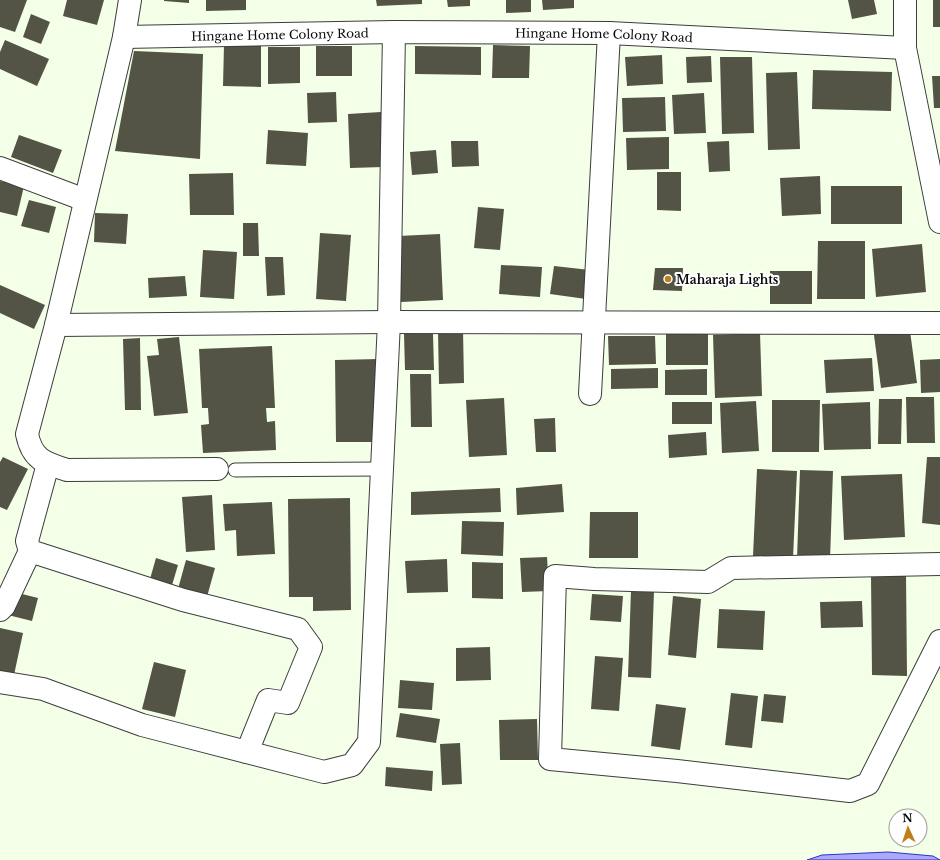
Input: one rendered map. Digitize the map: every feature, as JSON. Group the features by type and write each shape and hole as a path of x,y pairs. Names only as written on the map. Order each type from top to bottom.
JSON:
{"street":[{"path":"130,0 124,37 56,325 27,434 30,446 37,457 48,464 66,470 226,470"},
{"path":"905,0 905,48 940,222"},
{"path":"0,682 43,689 142,725 324,772 352,765 369,742 389,322 394,32"},
{"name":"Hingane Home Colony Road","path":"124,37 394,32 609,33 905,48"},
{"path":"590,394 595,322 609,33"},
{"path":"0,168 85,200"},
{"path":"56,325 389,322 940,322"},
{"path":"0,610 4,606 30,551 27,541 48,464"},
{"path":"30,551 183,600 298,629 311,647 288,703 268,700 248,752"},
{"path":"940,564 732,568 708,582 594,579 556,576 550,759 677,771 850,791 868,784 940,641"}],"lane":[{"path":"226,470 382,468"}],"shaded area":[{"path":"888,852 933,856 940,860 807,860 822,855"}],"building":[{"path":"0,0 27,0 15,32 0,27"},
{"path":"67,0 104,0 97,25 63,16"},
{"path":"189,0 189,3 164,1"},
{"path":"206,0 246,0 246,10 206,11"},
{"path":"376,0 422,0 422,4 377,6"},
{"path":"447,0 470,0 470,6 448,7"},
{"path":"506,0 531,0 531,12 506,13"},
{"path":"542,0 574,0 574,8 543,10"},
{"path":"848,0 874,0 877,14 852,19"},
{"path":"933,0 940,0 940,27 933,27"},
{"path":"31,14 50,22 41,44 23,37"},
{"path":"5,40 49,59 37,86 0,69 0,52"},
{"path":"224,45 261,45 261,87 223,86"},
{"path":"493,45 530,46 529,78 492,78"},
{"path":"316,46 352,46 352,76 316,76"},
{"path":"415,46 481,47 481,75 415,74"},
{"path":"268,47 300,47 300,83 268,84"},
{"path":"134,51 203,54 200,159 115,151"},
{"path":"662,55 663,84 627,86 625,57"},
{"path":"711,56 712,82 687,83 686,57"},
{"path":"720,57 752,57 754,133 722,134"},
{"path":"813,70 892,72 891,111 812,109"},
{"path":"797,72 800,149 768,150 766,73"},
{"path":"932,76 940,76 940,108 934,108"},
{"path":"336,92 337,122 308,123 307,93"},
{"path":"704,93 706,133 674,134 672,95"},
{"path":"665,97 666,131 623,132 622,98"},
{"path":"381,112 383,167 350,168 348,114"},
{"path":"268,130 308,133 306,166 266,164"},
{"path":"19,135 62,150 53,173 11,157"},
{"path":"669,137 669,169 627,170 626,138"},
{"path":"451,141 478,141 479,166 452,167"},
{"path":"729,141 730,171 709,172 707,142"},
{"path":"436,150 438,173 412,175 410,152"},
{"path":"657,172 681,172 681,211 657,210"},
{"path":"233,173 234,215 190,215 189,174"},
{"path":"820,176 821,214 782,216 780,178"},
{"path":"0,181 24,186 17,216 0,212"},
{"path":"831,186 902,186 902,224 831,224"},
{"path":"29,200 56,207 49,233 21,226"},
{"path":"478,207 504,209 500,250 474,248"},
{"path":"95,213 128,214 126,244 94,242"},
{"path":"243,223 258,223 259,256 243,256"},
{"path":"320,233 351,235 346,301 316,299"},
{"path":"440,234 443,300 401,302 398,236"},
{"path":"818,241 865,241 865,299 817,299"},
{"path":"922,244 926,292 876,297 872,249"},
{"path":"203,250 237,252 234,299 200,297"},
{"path":"265,257 283,257 285,295 267,296"},
{"path":"501,265 542,267 540,297 499,294"},
{"path":"554,266 590,270 586,299 550,294"},
{"name":"Maharaja Lights","path":"655,268 683,268 682,291 653,290"},
{"path":"770,271 812,271 812,304 770,304"},
{"path":"185,276 187,296 149,298 148,278"},
{"path":"0,285 45,305 34,329 0,313"},
{"path":"463,330 464,383 439,384 438,331"},
{"path":"910,331 917,383 881,388 874,335"},
{"path":"760,333 762,396 715,398 713,335"},
{"path":"404,334 433,334 434,370 405,370"},
{"path":"666,334 708,334 708,365 666,365"},
{"path":"608,336 655,336 656,364 609,365"},
{"path":"179,337 188,413 154,416 147,356 159,355 157,339"},
{"path":"140,338 141,410 125,410 123,339"},
{"path":"272,346 275,408 266,408 267,422 275,421 276,450 203,453 201,425 209,424 208,408 202,408 199,349"},
{"path":"872,358 874,391 826,393 824,360"},
{"path":"379,359 380,442 336,442 335,360"},
{"path":"940,359 940,392 921,393 920,360"},
{"path":"658,368 658,388 611,389 611,369"},
{"path":"707,369 707,395 665,395 665,370"},
{"path":"410,374 431,374 432,427 411,427"},
{"path":"906,397 934,397 935,443 907,443"},
{"path":"504,398 507,455 469,457 466,400"},
{"path":"879,399 902,399 901,444 878,444"},
{"path":"772,400 820,400 819,452 772,452"},
{"path":"756,401 759,451 722,453 720,403"},
{"path":"672,402 712,402 712,424 672,424"},
{"path":"870,402 871,449 824,450 822,404"},
{"path":"555,418 556,452 536,452 534,419"},
{"path":"706,432 707,455 669,458 668,435"},
{"path":"3,457 28,469 7,510 0,507 0,462"},
{"path":"927,457 940,457 940,525 922,523"},
{"path":"757,469 797,471 793,558 753,556"},
{"path":"800,470 833,471 830,560 797,559"},
{"path":"902,474 905,537 844,540 841,476"},
{"path":"562,484 564,512 517,515 516,488"},
{"path":"500,488 501,512 411,515 411,492"},
{"path":"212,495 215,550 186,552 182,497"},
{"path":"350,498 351,610 313,611 313,597 289,597 288,499"},
{"path":"272,502 275,554 237,556 236,530 225,531 223,504"},
{"path":"590,512 638,512 638,558 589,558"},
{"path":"462,521 504,522 503,556 461,554"},
{"path":"547,557 549,591 522,592 520,558"},
{"path":"156,558 178,565 170,592 148,586"},
{"path":"447,559 448,592 407,593 405,561"},
{"path":"186,560 215,568 205,604 176,596"},
{"path":"472,562 503,563 503,599 472,598"},
{"path":"906,575 907,676 872,675 871,576"},
{"path":"631,590 654,591 651,678 628,677"},
{"path":"14,592 38,598 32,621 8,615"},
{"path":"592,594 623,596 621,622 590,620"},
{"path":"673,596 701,599 696,658 668,655"},
{"path":"862,601 863,627 821,628 820,602"},
{"path":"719,609 765,611 763,650 717,648"},
{"path":"0,628 23,633 14,675 0,673"},
{"path":"490,647 491,680 456,681 456,648"},
{"path":"595,656 623,658 619,711 591,709"},
{"path":"154,662 186,670 175,717 142,709"},
{"path":"400,680 434,683 432,710 398,708"},
{"path":"731,693 758,696 752,748 725,745"},
{"path":"764,694 786,696 783,723 761,721"},
{"path":"656,704 686,708 680,750 651,746"},
{"path":"400,713 440,719 436,743 396,737"},
{"path":"537,719 538,760 500,760 499,720"},
{"path":"460,743 462,784 442,785 440,744"},
{"path":"386,767 433,771 432,791 385,786"}],"place":[{"name":"Maharaja Lights","path":"668,279"}]}
